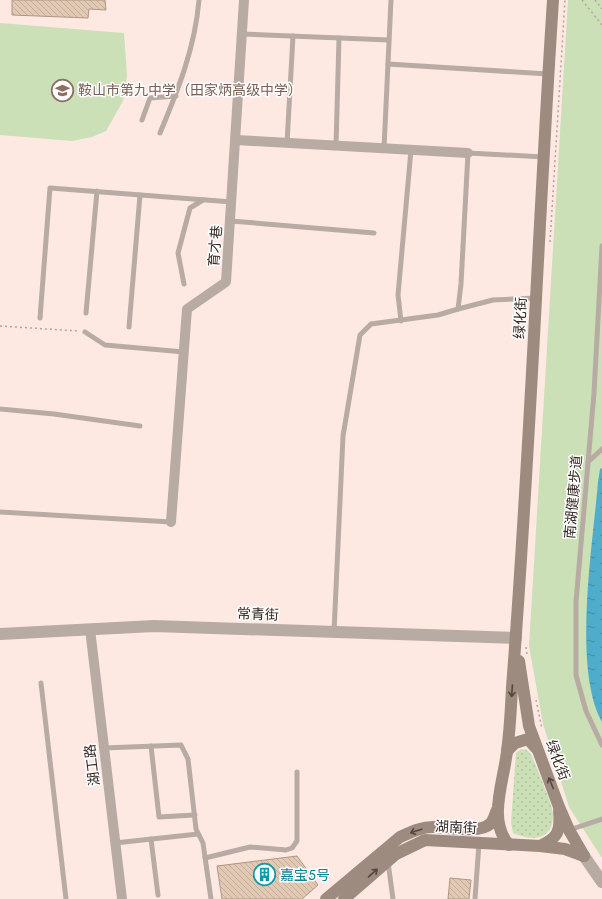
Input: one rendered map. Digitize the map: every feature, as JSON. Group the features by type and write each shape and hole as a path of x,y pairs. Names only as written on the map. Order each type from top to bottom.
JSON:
{"main road":[{"name":"绿化街","path":"509,845 502,838 498,807 507,751 516,638 553,0"},
{"name":"绿化街","path":"516,638 525,704 537,748 569,830 584,856"},
{"path":"507,751 516,743 528,739 537,748"},
{"path":"540,846 552,841 557,834 560,823 559,806"},
{"name":"湖南街","path":"326,899 400,837 412,831 431,827 475,829 484,827 490,824 498,807"},
{"name":"湖南街","path":"344,899 396,854 425,840 540,846 565,849 584,856"}],"street":[{"name":"育才巷","path":"171,522 187,309 226,282 244,0"},
{"path":"236,140 468,152"},
{"name":"常青街","path":"0,634 154,626 516,638"},
{"name":"湖工路","path":"90,629 122,899"},
{"name":"绿化街","path":"584,856 602,882"}],"lane":[{"path":"160,133 176,96 192,46 199,0"},
{"path":"384,148 391,0"},
{"path":"242,34 389,40"},
{"path":"287,143 293,36"},
{"path":"336,146 339,38"},
{"path":"388,64 548,74"},
{"path":"142,120 150,98 176,96"},
{"path":"401,321 398,295 411,150"},
{"path":"458,308 461,284 468,152 544,157"},
{"path":"40,318 50,188 232,202"},
{"path":"86,313 97,192"},
{"path":"129,327 140,195"},
{"path":"184,284 178,253 190,208 203,200"},
{"path":"230,221 374,233"},
{"name":"南湖健康步道","path":"602,246 594,393 576,602 576,675 586,711 602,745"},
{"path":"334,632 342,436 360,335 370,324 438,315 458,308 493,300 536,298"},
{"path":"85,332 105,345 184,352"},
{"path":"0,409 54,414 140,426"},
{"path":"588,462 602,450"},
{"path":"0,512 171,522"},
{"path":"41,683 66,899"},
{"path":"104,748 181,745 188,759 198,834 203,843 211,899"},
{"path":"151,746 159,817 195,815"},
{"path":"205,858 250,847 286,850 292,848 297,841 297,772"},
{"path":"569,830 602,819"},
{"path":"115,843 198,834"},
{"path":"151,839 158,895"},
{"path":"475,899 478,843"},
{"path":"388,860 393,899"}],"path":[{"path":"550,245 565,0"},
{"path":"582,0 602,25"},
{"path":"595,0 602,8"},
{"path":"0,326 85,332"},
{"path":"526,647 529,662"},
{"path":"536,699 542,729"}],"green space":[{"path":"568,0 602,0 602,858 569,807 543,724 529,646"},
{"path":"0,23 124,33 127,76 123,101 106,131 92,137 72,141 0,135"},
{"path":"521,749 527,750 532,756 552,809 553,814 550,829 546,834 540,837 534,838 520,836 513,833 511,823 516,753"}],"water":[{"path":"602,468 602,722 593,699 588,670 586,639 589,571 598,482 600,469"}],"building":[{"path":"12,0 105,0 106,10 89,9 88,18 12,15"},
{"name":"嘉宝5号","path":"297,856 318,885 302,899 222,899 217,866"},
{"path":"450,878 471,880 469,899 448,899"}],"place":[{"name":"鞍山市第九中学（田家炳高级中学）","path":"62,90"},
{"name":"嘉宝5号","path":"265,875"}]}
